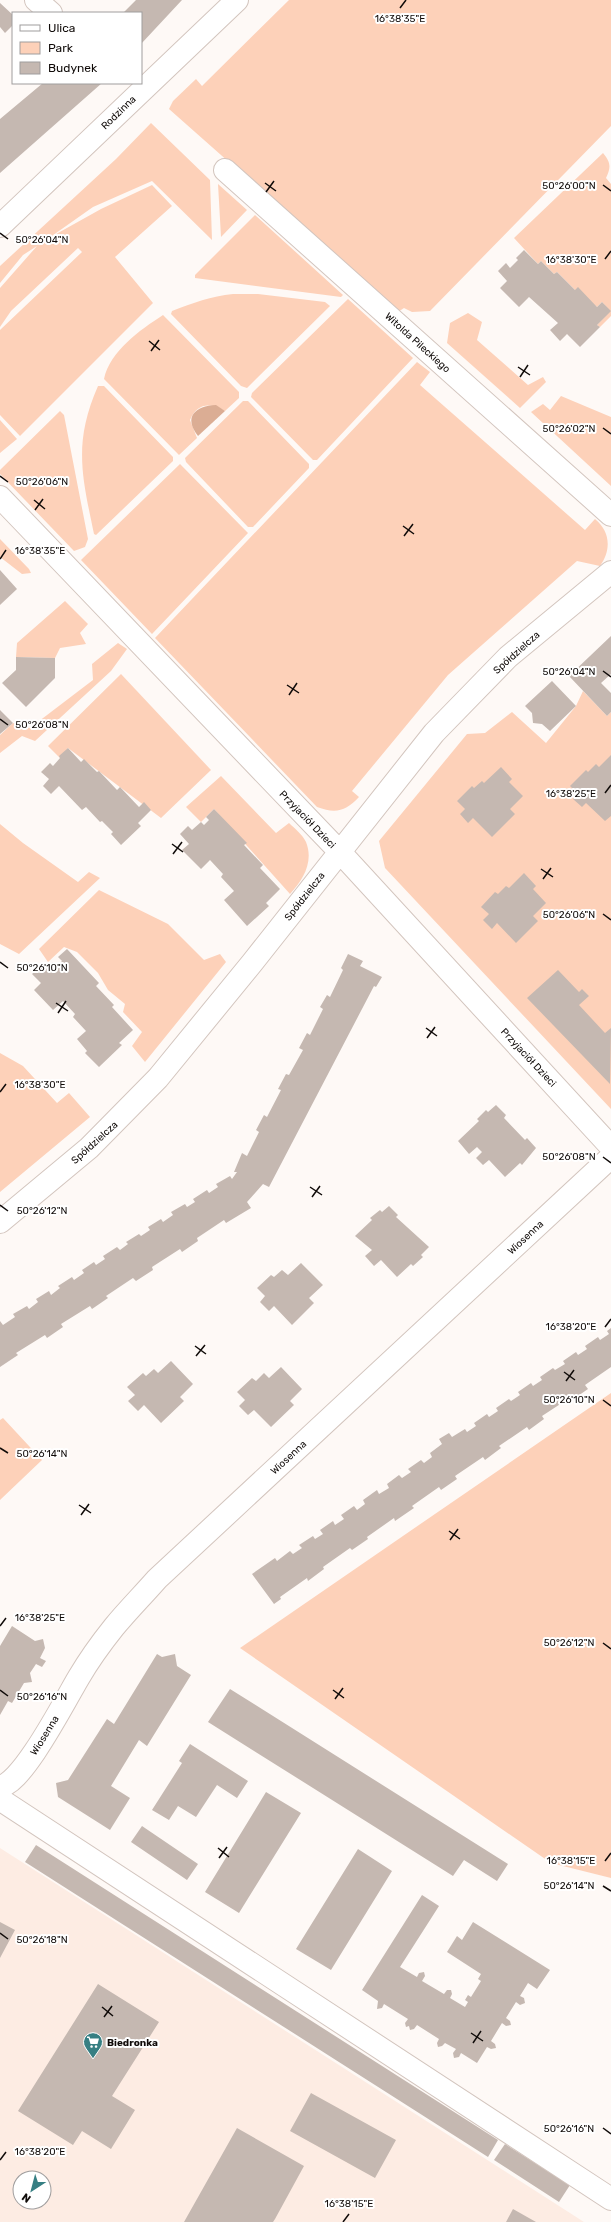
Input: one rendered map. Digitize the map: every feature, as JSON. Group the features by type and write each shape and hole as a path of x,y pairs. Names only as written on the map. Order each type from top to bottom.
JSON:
{"street":[{"path":"36,0 49,12"},
{"name":"Rodzinna","path":"0,226 237,0"},
{"name":"Witolda Pileckiego","path":"225,170 611,515"},
{"name":"Przyjaciół Dzieci","path":"0,497 339,851 611,1147"},
{"name":"Spółdzielcza","path":"0,1222 89,1148 158,1078 252,963 339,851 434,733 508,657 611,572"},
{"name":"Wiosenna","path":"2,1794 3,1786 14,1778 29,1761 93,1657 114,1627 157,1579 611,1157"},
{"path":"2,1794 611,2199"}],"shaded area":[{"path":"216,405 225,411 198,436 192,423 194,414 197,410"},
{"path":"0,1848 584,2222 0,2222"}],"green space":[{"path":"289,0 611,0 611,126 430,311 412,312 404,308 398,312 169,109 173,101 196,79 202,86"},
{"path":"151,123 210,180 212,240 152,181 93,207 49,238 101,209 152,185 172,206 115,257 153,303 20,436 0,415 0,330 82,252 78,248 11,311 0,327 0,288 37,246 23,255 0,283 0,266 116,159"},
{"path":"603,153 608,160 609,165 609,171 606,178 611,184 611,316 600,327 597,325 610,311 602,302 597,307 575,290 557,272 554,274 541,261 538,264 514,238"},
{"path":"218,184 247,210 221,237"},
{"path":"255,215 343,295 341,297 195,278 195,275"},
{"path":"233,294 258,294 325,302 330,306 247,388 241,386 171,314 172,311 210,298"},
{"path":"348,299 413,358 317,460 313,460 251,397 252,393"},
{"path":"468,313 482,322 477,340 528,385 543,377 546,382 520,408 447,343 450,323"},
{"path":"163,315 239,392 239,398 225,411 209,405 200,407 196,410 190,420 197,438 179,455 104,379 107,369 119,350 136,334"},
{"path":"417,362 430,372 420,385 585,530 595,519 600,524 607,536 608,542 606,554 600,566 577,561 448,675 352,791 359,797 350,805 340,810 335,811 324,809 317,807 155,638"},
{"path":"98,386 104,386 173,457 173,461 96,535 94,534 86,494 82,460 85,425 90,406"},
{"path":"561,396 611,417 611,486 531,412 543,404 550,410"},
{"path":"243,401 248,401 309,464 309,468 253,527 248,527 186,462 185,458"},
{"path":"60,411 64,415 88,539 85,547 74,551 0,474 0,470"},
{"path":"0,420 17,439 0,453"},
{"path":"180,464 248,533 152,634 81,560"},
{"path":"0,539 29,569 31,573 22,574 0,557"},
{"path":"65,601 88,624 80,633 86,644 60,648 55,658 16,657 17,643"},
{"path":"118,643 127,649 111,671 35,741 22,736 0,753 0,735 13,723 30,728 93,680 92,664"},
{"path":"121,674 211,770 161,818 68,748 60,758 48,746"},
{"path":"583,691 607,716 611,712 611,1109 385,868 379,841 467,734 485,733 512,712 546,743 576,706"},
{"path":"221,776 276,833 289,823 305,839 309,857 308,864 303,877 290,894 214,809 201,822 186,807"},
{"path":"0,824 23,843 78,882 89,872 100,878 19,954 0,944"},
{"path":"99,890 168,924 204,960 220,954 226,962 145,1062 132,1046 142,1032 123,1012 125,1004 108,990 98,973 77,952 64,947 48,962 39,949"},
{"path":"0,1053 23,1066 57,1103 69,1093 90,1117 0,1192"},
{"path":"611,1393 611,1878 551,1863 240,1648"},
{"path":"3,1418 42,1460 0,1500 0,1420"}],"building":[{"path":"136,0 182,0 142,43 142,12 124,12"},
{"path":"0,3 12,14 12,26 5,33 0,27"},
{"path":"42,84 101,84 0,173 0,119"},
{"path":"524,250 538,264 541,261 554,274 557,272 575,290 578,287 597,307 602,302 611,311 597,325 600,327 580,347 567,334 560,341 550,330 558,323 529,297 519,307 500,288 507,281 498,271 506,263 510,268 518,260 516,258"},
{"path":"0,570 17,589 0,605"},
{"path":"611,636 611,674 601,683 611,693 611,712 607,716 569,676"},
{"path":"16,657 55,658 55,678 26,707 2,683 16,670"},
{"path":"552,681 576,706 550,731 542,724 533,723 532,713 525,706"},
{"path":"0,710 13,723 0,734"},
{"path":"68,748 81,762 84,759 97,772 99,771 117,790 120,787 139,807 144,802 151,810 138,823 141,826 121,845 111,834 113,832 102,821 100,822 86,807 82,810 59,786 51,794 43,786 49,779 41,772 50,763 53,766 60,758 59,756"},
{"path":"611,755 611,816 605,821 586,803 582,807 573,799 578,794 570,786 586,770 588,772 596,764 599,767"},
{"path":"501,767 512,779 509,782 523,796 510,809 515,814 492,837 473,818 468,823 460,814 465,809 457,801 472,786 474,788 482,781 484,783"},
{"path":"214,809 247,843 244,845 263,865 260,868 280,889 266,903 269,906 247,926 224,900 234,891 221,877 223,874 210,860 201,869 182,850 189,844 180,834 188,826 192,830 201,822 204,825 209,820 206,817"},
{"path":"524,873 536,886 533,889 546,903 533,916 538,921 516,943 497,923 492,929 483,920 489,914 481,907 495,892 498,894 506,886 509,888"},
{"path":"67,949 99,983 96,986 114,1005 112,1007 133,1030 119,1043 122,1045 99,1067 85,1053 87,1051 77,1039 86,1031 73,1017 75,1014 63,1001 53,1010 34,990 41,983 32,974 41,966 45,970 53,962 57,966 62,961 58,957"},
{"path":"348,954 363,961 360,966 382,977 376,987 374,986 269,1187 263,1184 247,1202 251,1208 226,1223 224,1220 197,1238 198,1241 182,1252 180,1249 152,1267 153,1270 136,1281 133,1278 106,1296 108,1298 92,1309 90,1306 61,1324 63,1327 47,1338 45,1335 16,1353 18,1355 0,1367 0,1321 3,1325 15,1317 13,1314 27,1306 29,1309 38,1302 36,1299 49,1291 51,1295 60,1288 58,1286 72,1277 74,1280 84,1273 82,1270 94,1262 96,1265 105,1259 103,1256 117,1247 120,1250 128,1244 126,1242 139,1234 141,1236 150,1230 148,1227 161,1219 163,1222 173,1215 171,1212 185,1204 187,1207 195,1202 193,1199 207,1190 209,1193 218,1187 216,1184 230,1176 232,1179 237,1172 234,1172 242,1153 247,1156 259,1132 256,1130 264,1115 267,1117 281,1090 278,1089 286,1074 289,1075 303,1050 299,1048 307,1033 310,1035 323,1009 320,1007 327,995 330,997 343,970 341,968"},
{"path":"558,970 579,992 582,989 589,996 579,1005 605,1033 611,1028 610,1084 527,998"},
{"path":"496,1105 506,1115 504,1118 525,1140 527,1138 536,1148 522,1165 520,1163 505,1177 489,1160 483,1165 476,1158 482,1152 477,1147 469,1154 458,1141 479,1121 477,1119 486,1110 488,1112"},
{"path":"389,1206 398,1215 396,1217 429,1247 421,1255 423,1257 413,1266 411,1264 397,1277 381,1260 374,1266 365,1256 372,1250 355,1236 372,1220 370,1218 380,1210 382,1212"},
{"path":"301,1263 323,1285 309,1298 314,1303 292,1325 274,1306 269,1311 260,1302 265,1296 257,1288 271,1275 274,1277 282,1270 288,1275"},
{"path":"611,1328 611,1367 585,1385 588,1389 572,1400 571,1397 542,1416 544,1419 529,1430 527,1427 499,1446 501,1448 485,1460 483,1457 455,1476 457,1479 441,1490 439,1487 412,1506 414,1508 395,1521 394,1518 367,1537 368,1539 352,1550 350,1548 323,1567 324,1569 308,1581 307,1578 280,1597 281,1599 274,1604 252,1574 275,1558 277,1561 290,1551 293,1554 302,1548 299,1545 313,1536 315,1539 323,1534 320,1530 333,1521 335,1525 344,1519 341,1515 354,1506 357,1510 365,1504 363,1500 377,1490 379,1494 389,1488 387,1484 399,1475 402,1478 411,1472 408,1469 421,1460 424,1463 432,1457 430,1453 442,1444 439,1439 449,1433 452,1437 465,1429 467,1432 476,1426 474,1423 487,1414 489,1417 498,1411 496,1408 509,1399 511,1401 520,1395 518,1392 531,1383 533,1386 542,1380 540,1377 553,1368 555,1370 565,1364 563,1361 576,1352 578,1355 587,1349 585,1346 598,1337 600,1340 609,1334 607,1331"},
{"path":"171,1361 193,1384 180,1397 184,1401 161,1423 144,1405 138,1411 128,1401 135,1395 127,1387 143,1373 146,1376 154,1369 158,1373"},
{"path":"281,1367 302,1389 290,1401 294,1405 271,1427 254,1410 248,1415 239,1406 245,1400 237,1392 252,1378 256,1381 264,1373 269,1378"},
{"path":"12,1626 35,1641 43,1639 45,1648 40,1658 46,1661 42,1667 36,1664 30,1673 32,1682 24,1683 12,1703 8,1701 0,1715 0,1646"},
{"path":"157,1654 162,1657 175,1654 177,1666 191,1675 147,1746 139,1740 111,1786 130,1798 110,1830 58,1797 56,1783 68,1780 107,1719 114,1724"},
{"path":"230,1689 508,1864 497,1881 464,1860 453,1876 208,1722"},
{"path":"190,1744 248,1781 237,1798 217,1785 196,1817 178,1806 169,1820 152,1810 182,1763 179,1761"},
{"path":"266,1792 301,1813 239,1913 205,1892"},
{"path":"142,1826 198,1864 187,1880 131,1842"},
{"path":"36,1845 498,2140 488,2157 25,1862"},
{"path":"358,1849 392,1871 331,1970 296,1949"},
{"path":"422,1895 439,1906 400,1967 417,1977 419,1973 424,1972 425,1976 422,1981 444,1994 447,1990 451,1990 452,1994 450,1998 465,2007 468,2002 465,2000 468,1995 471,1997 481,1981 478,1979 481,1974 447,1952 457,1936 462,1940 473,1922 550,1970 537,1989 528,1983 520,1996 524,1998 525,2003 520,2005 516,2002 506,2018 510,2021 511,2025 506,2026 502,2023 491,2041 495,2044 496,2048 491,2049 487,2047 477,2063 461,2053 459,2057 454,2058 453,2053 456,2049 445,2043 438,2047 437,2043 439,2039 417,2025 414,2029 410,2030 409,2026 406,2027 405,2023 408,2019 384,2004 382,2008 377,2009 378,2001 362,1990"},
{"path":"0,1922 15,1930 0,1958"},
{"name":"Biedronka","path":"98,1984 159,2022 112,2096 135,2110 111,2149 82,2131 73,2145 18,2111"},
{"path":"311,2093 396,2140 375,2178 290,2131"},
{"path":"237,2128 304,2166 275,2219 273,2222 184,2222"},
{"path":"505,2144 570,2185 559,2202 494,2160"},
{"path":"513,2209 536,2222 506,2222"}],"place":[{"name":"Biedronka","path":"93,2059"}]}
